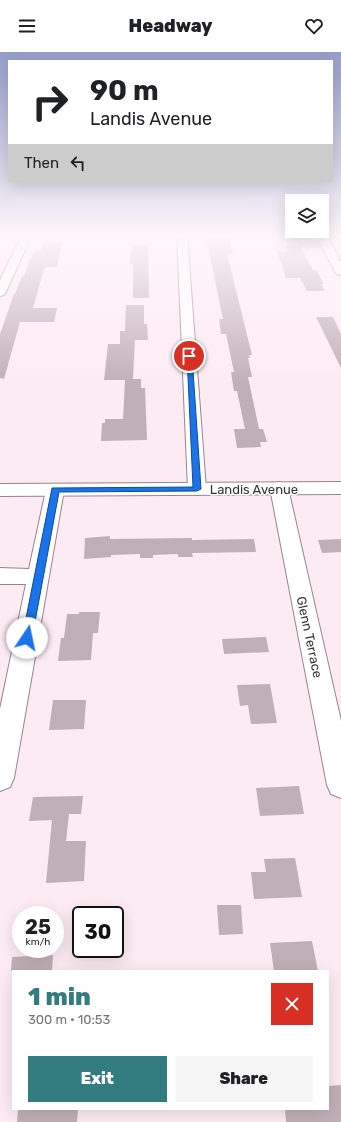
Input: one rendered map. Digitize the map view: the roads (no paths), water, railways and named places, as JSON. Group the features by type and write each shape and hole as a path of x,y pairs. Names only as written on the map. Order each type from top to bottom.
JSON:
{"street":[{"path":"185,285 197,489"},
{"name":"Glenn Terrace","path":"279,488 341,785"},
{"name":"Landis Avenue","path":"0,490 341,488"},
{"path":"0,778 55,490"},
{"path":"0,576 38,577"}]}
